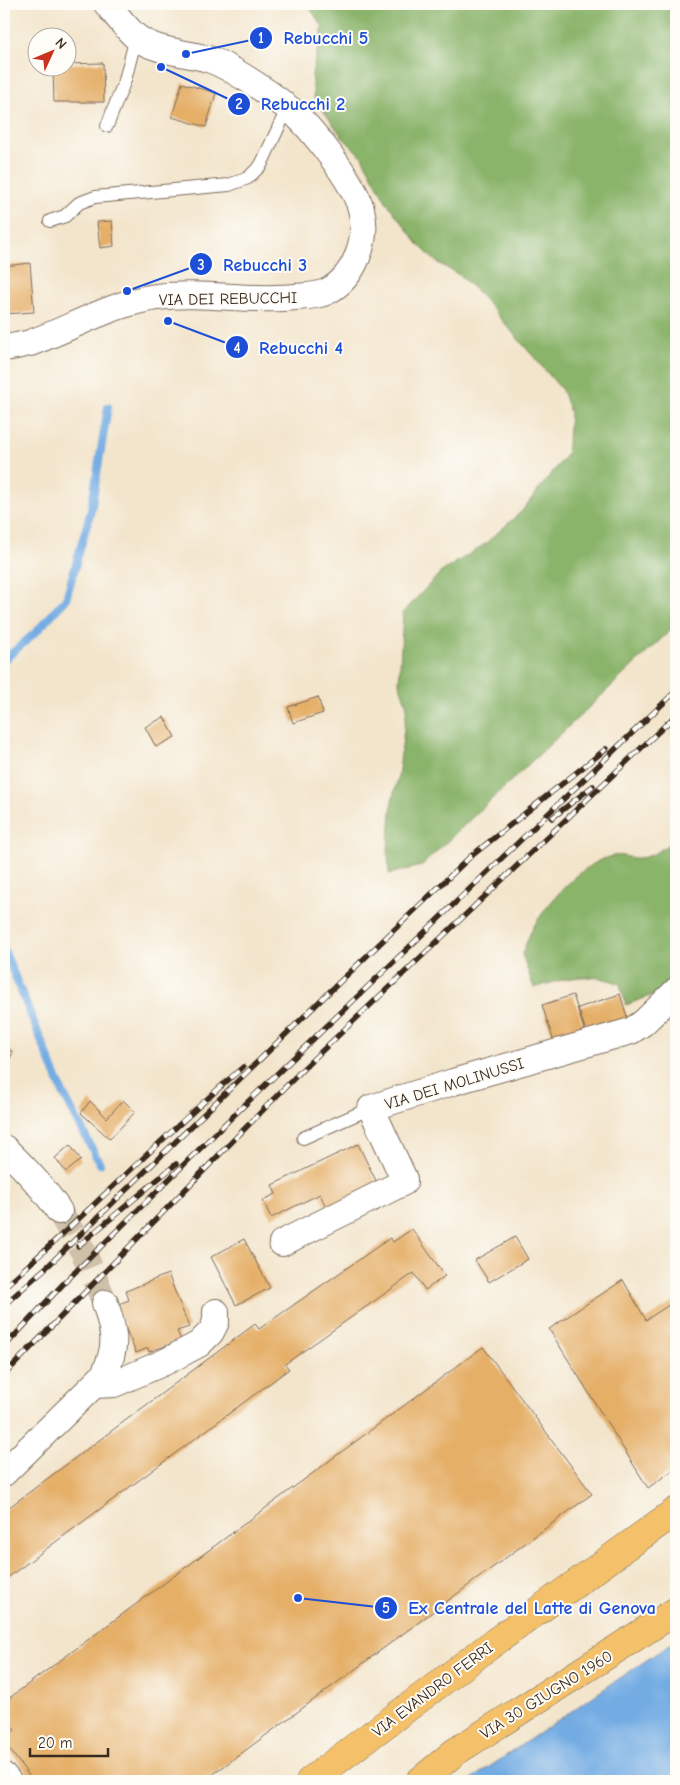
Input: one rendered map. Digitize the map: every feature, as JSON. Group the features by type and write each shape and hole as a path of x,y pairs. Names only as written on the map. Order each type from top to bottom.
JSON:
{"main road":[{"name":"VIA EVANDRO FERRI","path":"310,1781 492,1644 676,1511"},
{"name":"VIA 30 GIUGNO 1960","path":"420,1781 455,1752 676,1611"}],"street":[{"name":"VIA DEI REBUCCHI","path":"4,348 28,343 114,307 157,297 194,296 280,299 325,292 337,284 351,270 358,254 363,232 361,209 341,172 324,147 288,107 232,70 209,60 156,46 136,37 107,4"},
{"name":"VIA DEI MOLINUSSI","path":"282,1243 404,1182 371,1108 453,1082 631,1031 643,1023 676,991"},
{"path":"4,1148 33,1176 59,1211"},
{"path":"4,1473 103,1376 112,1360 114,1334 105,1303"},
{"path":"95,1385 114,1384 167,1362 199,1344 211,1332 216,1322 216,1312"},
{"path":"4,1776 8,1781"}],"lane":[{"path":"107,126 125,80 136,37"},
{"path":"50,221 65,216 79,203 95,197 229,185 248,178 261,165 288,107"},
{"path":"303,1138 371,1108"}],"green space":[{"path":"307,4 676,4 676,625 421,866 389,874 388,850 392,801 398,778 407,706 399,683 403,613 440,573 485,544 521,512 567,454 570,413 562,390 477,291 459,275 435,261 418,244 387,203 362,157 343,138 314,98 312,74 323,27"},
{"path":"676,837 676,977 653,995 626,1005 620,984 598,978 577,977 534,988 522,954 534,926 558,894 579,874 602,860 613,856 637,858 650,856 660,851"}],"water":[{"path":"676,1640 676,1781 470,1781 479,1774"}],"building":[{"path":"103,63 104,102 54,102 53,78 78,78 78,64"},
{"path":"182,83 216,93 206,127 172,117"},
{"path":"112,221 114,246 100,248 97,222"},
{"path":"30,263 34,312 4,314 4,266"},
{"path":"318,697 323,713 293,723 288,707"},
{"path":"164,717 175,737 156,747 145,727"},
{"path":"620,994 628,1020 587,1034 578,1008"},
{"path":"573,995 586,1035 555,1045 542,1005"},
{"path":"4,1048 13,1052 4,1073"},
{"path":"123,1100 135,1112 110,1139 81,1113 90,1101 107,1118"},
{"path":"358,1144 381,1191 330,1216 320,1194 271,1218 263,1200 276,1194 272,1185"},
{"path":"70,1145 81,1160 66,1172 55,1158"},
{"path":"412,1229 445,1276 425,1290 414,1273 285,1364 289,1369 7,1578 4,1574 4,1511 255,1324 259,1329 390,1238 393,1242"},
{"path":"515,1237 528,1259 489,1282 475,1260"},
{"path":"244,1239 270,1288 236,1305 211,1257"},
{"path":"168,1274 189,1327 177,1331 181,1340 149,1352 148,1348 136,1353 116,1305 129,1300 126,1291"},
{"path":"623,1280 646,1320 676,1300 676,1468 648,1488 549,1329"},
{"path":"483,1347 592,1494 204,1781 33,1781 4,1742 4,1739 15,1730 4,1715 4,1702"}],"waterway":[{"path":"4,660 36,632 66,599 91,510 108,407"},
{"path":"4,950 63,1093 100,1164"}],"tunnel":[{"path":"59,1211 83,1251 105,1303"}],"railway":[{"path":"4,1347 65,1282 232,1117 676,691"},
{"path":"4,1375 305,1067 676,715"},
{"path":"4,1305 50,1264 470,857 606,749"},
{"path":"552,818 593,786"},
{"path":"4,1287 182,1121 243,1067"},
{"path":"78,1246 176,1164"}],"place":[{"name":"Rebucchi 5","path":"186,54"},
{"name":"Rebucchi 2","path":"161,67"},
{"name":"Rebucchi 3","path":"127,291"},
{"name":"Rebucchi 4","path":"168,321"},
{"name":"Ex Centrale del Latte di Genova","path":"298,1598"}]}
